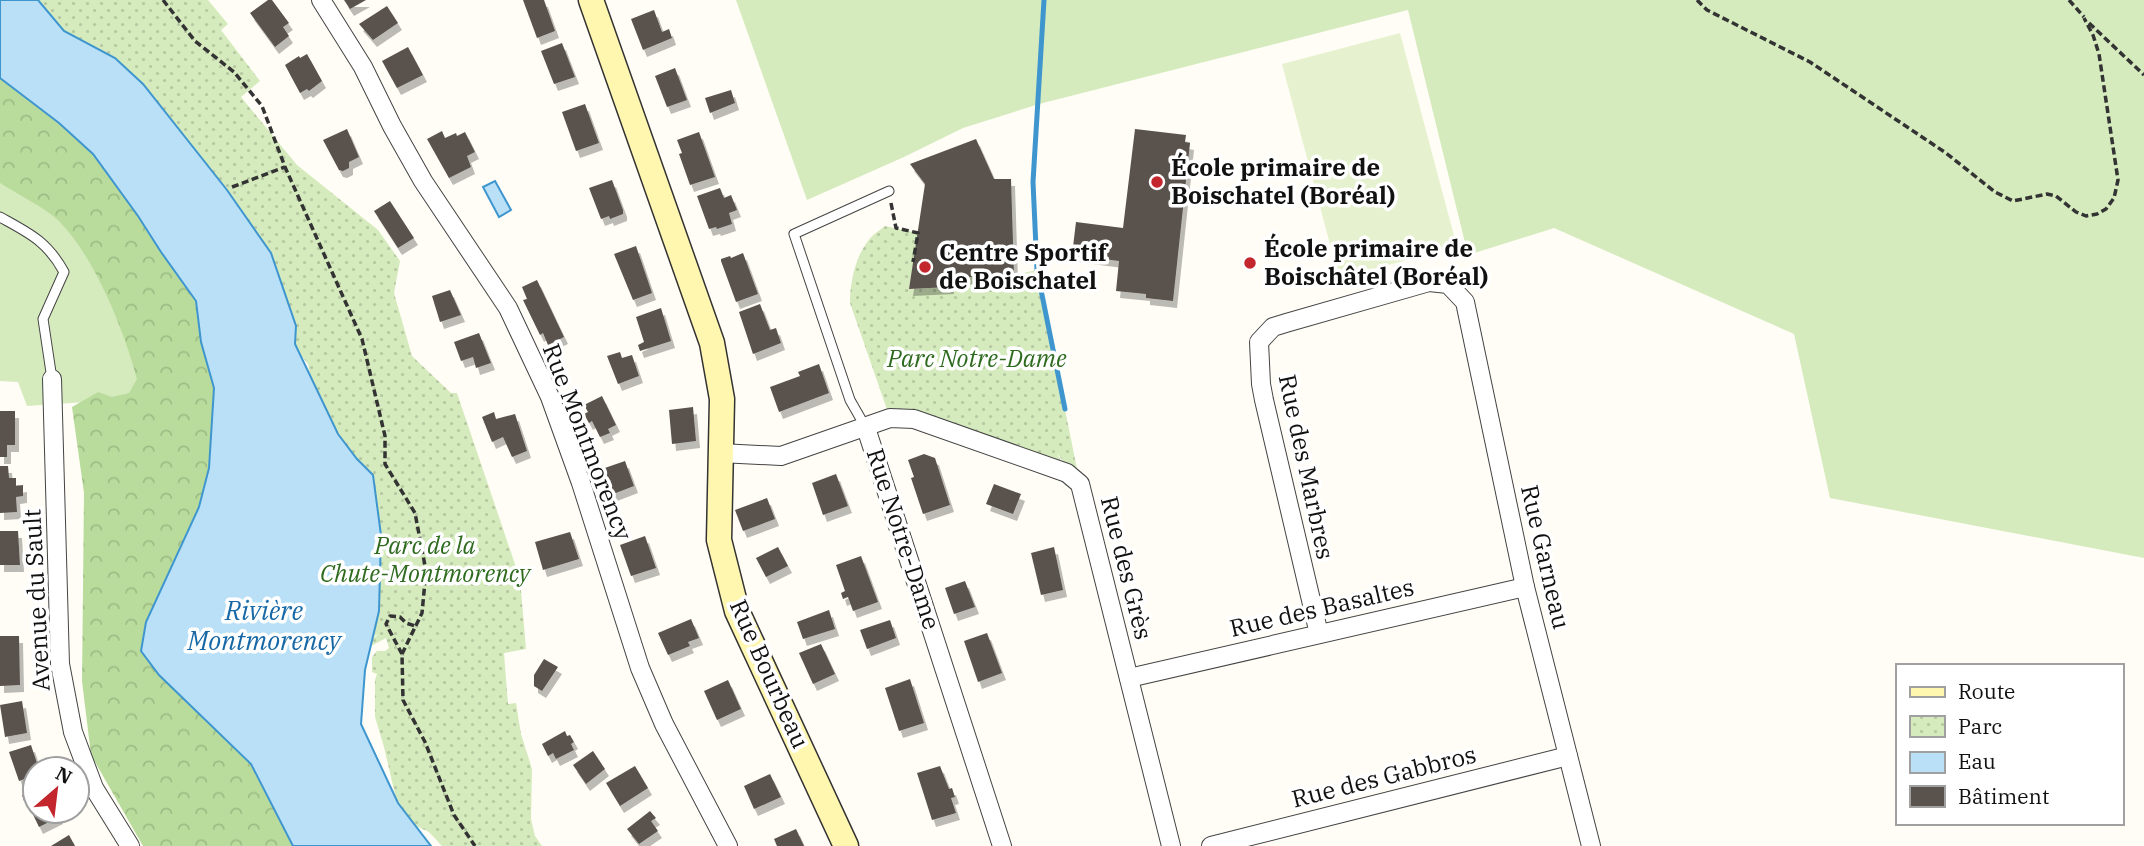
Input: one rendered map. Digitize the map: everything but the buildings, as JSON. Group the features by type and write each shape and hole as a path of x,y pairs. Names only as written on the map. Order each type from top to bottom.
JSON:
{"street":[{"name":"Rue Montmorency","path":"321,0 363,67 423,181 508,308 550,397 581,483 640,668 664,724 729,846"},
{"path":"591,0 712,343 722,400 720,453"},
{"name":"Rue des Marbres","path":"1319,634 1264,400 1259,342 1273,327 1286,323 1429,282 1448,284"},
{"name":"Rue Garneau","path":"1448,284 1465,302 1525,587 1591,846"},
{"name":"Avenue du Sault","path":"52,379 60,664 73,732 94,788 130,846"},
{"name":"Rue des Grès","path":"866,428 890,418 914,419 1067,473 1080,484 1171,846"},
{"name":"Rue Notre-Dame","path":"720,453 780,456 866,428 1002,846"},
{"name":"Rue Bourbeau","path":"720,453 719,540 737,611 846,846"},
{"name":"Rue des Basaltes","path":"1129,678 1525,587"},
{"name":"Rue des Gabbros","path":"1211,846 1568,757"}],"lane":[{"path":"866,428 850,400 794,234 889,191"},
{"path":"0,217 38,237 57,259 64,272 43,319 52,379"}],"path":[{"path":"163,0 195,41 234,72 262,106 285,167 362,339 384,436 385,464 415,513 426,571 422,613 402,654 402,700 425,742 454,815 475,846"},
{"path":"1697,0 1707,10 1810,62 1946,153 1995,192 2013,201 2047,194 2056,196 2076,212 2086,216 2106,209 2114,198 2119,180 2099,54 2084,18"},
{"path":"2068,0 2144,75"},
{"path":"232,187 285,167"},
{"path":"889,191 896,228 918,233 913,262"},
{"path":"402,654 386,624 390,616 400,617 406,623 416,626"}],"green space":[{"name":"Parc de la Chute-Montmorency","path":"14,0 208,0 228,24 221,30 260,81 241,97 297,165 378,230 400,261 394,293 412,356 451,393 457,393 520,579 526,649 504,653 508,704 516,703 521,734 532,769 531,819 535,836 542,846 442,846 429,832 410,823 398,807 375,717 377,674 372,672 372,657 377,651 389,648 386,638 369,647 367,642 379,634 369,638 308,364"},
{"path":"736,0 2144,0 2144,558 1830,498 1794,334 1554,228 1468,255 1408,10 1039,104 963,128 807,200"},
{"path":"1400,33 1457,247 1339,278 1282,64"},
{"path":"0,78 59,123 93,154 196,301 201,342 214,388 209,468 159,675 251,764 293,846 143,846 91,755 82,681 84,493 72,407 98,392 112,397 129,393 137,379 107,295 85,254 59,221 0,183"},
{"path":"0,144 83,218 160,397 27,406 18,382 0,381"},
{"name":"Parc Notre-Dame","path":"885,226 918,233 909,289 949,287 949,278 1014,275 1037,270 1080,484 1057,453 1067,473 890,418 850,303 852,279 863,248"}],"water":[{"name":"Rivière Montmorency","path":"0,0 38,0 64,31 115,58 143,84 227,190 271,253 296,326 295,344 338,434 373,475 381,535 379,611 365,670 361,724 398,803 431,846 293,846 251,764 159,675 141,651 146,622 199,507 209,468 214,388 201,342 196,301 93,154 59,123 0,78"},
{"path":"495,181 511,210 499,217 483,187"}],"waterway":[{"path":"1044,0 1033,182 1037,270 1065,409"}],"place":[{"name":"École primaire de Boischatel (Boréal)","path":"1157,182"},
{"name":"École primaire de Boischâtel (Boréal)","path":"1250,263"},
{"name":"Centre Sportif de Boischatel","path":"925,267"}]}
